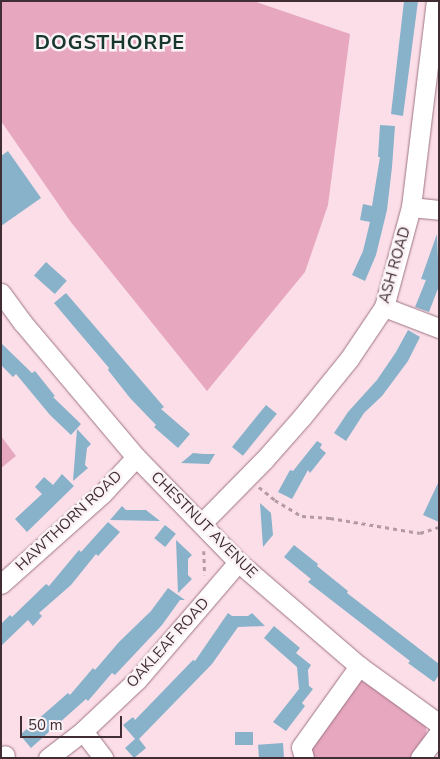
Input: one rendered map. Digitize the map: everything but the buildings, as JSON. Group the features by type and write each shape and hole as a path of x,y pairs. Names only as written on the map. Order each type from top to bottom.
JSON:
{"street":[{"name":"ASH ROAD","path":"207,540 247,477 349,359 384,307 411,207 436,1"},
{"path":"411,207 439,210"},
{"name":"CHESTNUT AVENUE","path":"1,293 23,324 207,540 238,562 359,666 439,724"},
{"path":"384,307 439,328"},
{"name":"HAWTHORN ROAD","path":"1,584 102,494 136,458"},
{"name":"OAKLEAF ROAD","path":"48,758 82,732 142,674 238,562"},
{"path":"304,758 301,747 359,666"},
{"path":"82,732 103,758"},
{"path":"420,758 439,733"}],"path":[{"path":"247,477 275,500 302,516 330,518 420,534 439,527"},
{"path":"205,582 207,540"}],"shaded area":[{"path":"1,1 253,1 350,34 328,205 305,272 207,391 70,221 1,121"},
{"path":"1,436 16,456 1,468"},
{"path":"363,681 374,683 421,718 426,728 427,736 412,758 309,758 310,742 354,684"}],"district":[{"name":"DOGSTHORPE","path":"110,42"}]}
